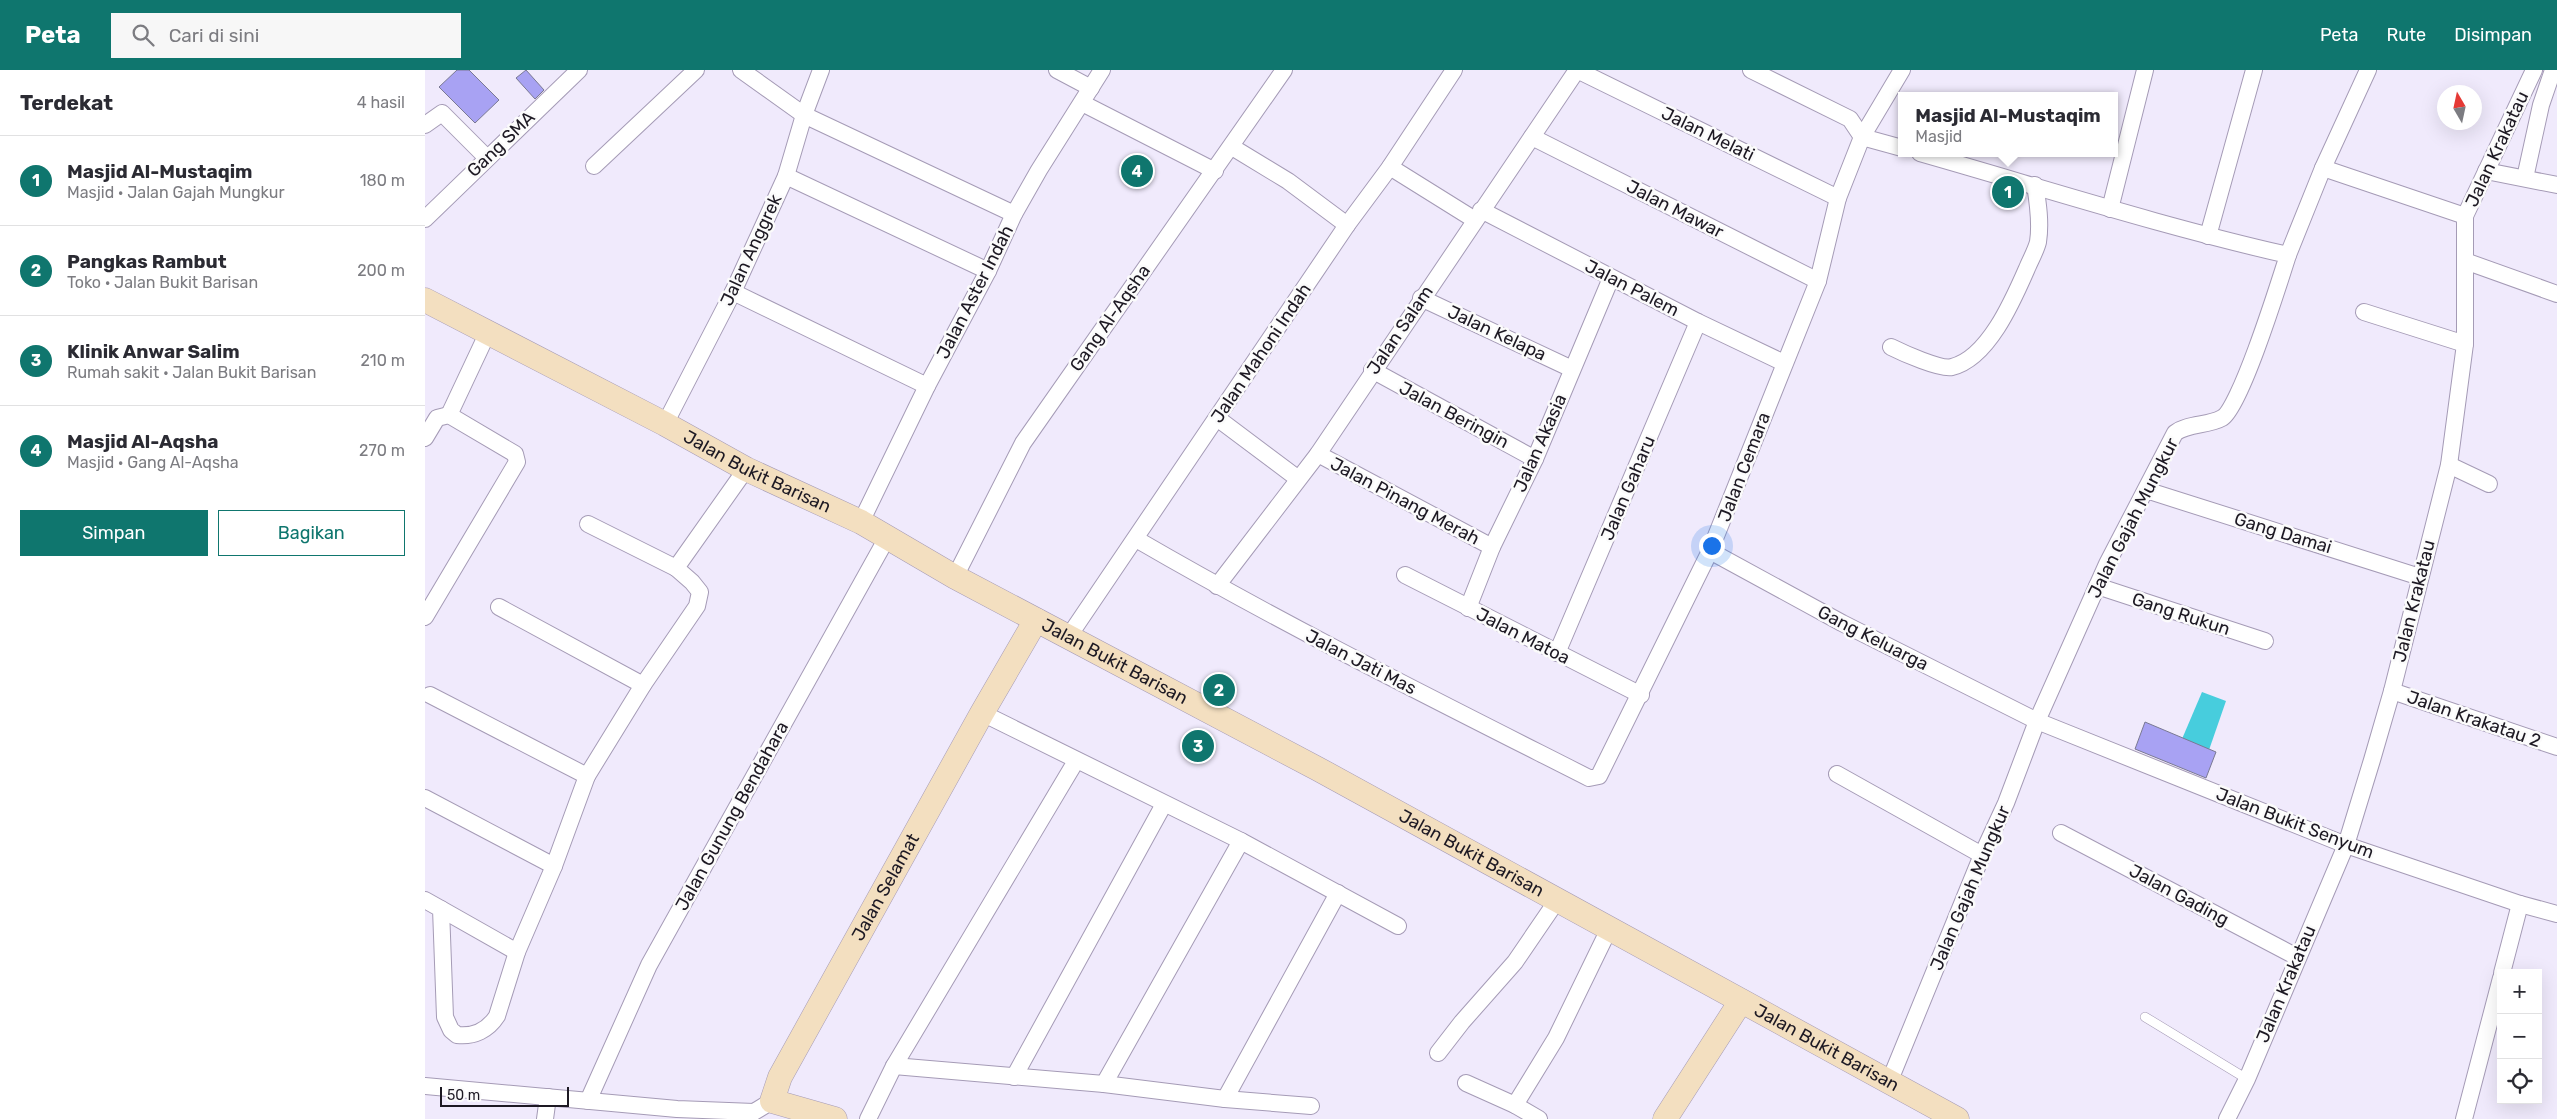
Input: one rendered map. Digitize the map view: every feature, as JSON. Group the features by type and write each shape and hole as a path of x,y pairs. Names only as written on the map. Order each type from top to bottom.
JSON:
{"main road":[{"name":"Jalan Bukit Barisan","path":"425,300 746,468 888,536 955,577 1069,636 1558,899 1741,1001 1890,1080 1957,1119"},
{"name":"Jalan Selamat","path":"772,1101 780,1078 982,713 1036,620"},
{"path":"1665,1119 1741,1001"},
{"path":"772,1101 835,1119"}],"street":[{"name":"Gang SMA","path":"425,219 579,70"},
{"path":"594,166 697,70"},
{"path":"741,70 804,115 1014,214"},
{"name":"Jalan Anggrek","path":"665,424 733,292 786,176 804,115 821,70"},
{"path":"1057,70 1091,88"},
{"name":"Jalan Aster Indah","path":"861,522 927,386 988,271 1014,214 1039,170 1102,70"},
{"name":"Gang Al-Aqsha","path":"955,577 1023,443 1215,171 1283,70"},
{"name":"Jalan Mahoni Indah","path":"1069,636 1137,539 1347,225 1390,167 1454,70"},
{"name":"Jalan Salam","path":"1217,586 1317,454 1372,370 1577,70"},
{"name":"Jalan Melati","path":"1577,70 1838,198"},
{"path":"1751,70 1850,119 1862,137 1898,147"},
{"name":"Jalan Cemara","path":"1589,778 1599,776 1641,695 1710,551 1818,281 1838,198 1862,137 1901,70"},
{"path":"2109,209 2145,70"},
{"path":"2208,236 2254,70"},
{"name":"Jalan Gajah Mungkur","path":"1890,1080 2037,721 2097,586 2175,433 2222,419 2228,414 2258,346 2288,255 2323,168 2369,70"},
{"name":"Jalan Krakatau","path":"2227,1119 2247,1079 2346,845 2392,691 2449,465 2465,344 2465,216 2534,70"},
{"path":"2525,178 2541,105 2552,89 2553,70"},
{"path":"1082,103 1215,171"},
{"path":"425,125 442,113 487,158"},
{"name":"Jalan Mawar","path":"1532,137 1818,281"},
{"path":"1231,147 1293,185 1347,225"},
{"path":"1935,157 2035,185 2109,209 2208,236 2288,255"},
{"name":"Jalan Palem","path":"1390,167 1478,215 1784,362"},
{"path":"2323,168 2465,216"},
{"path":"2487,171 2557,185"},
{"path":"786,176 988,271"},
{"path":"1891,347 1912,358 1951,368 1971,359 1992,335 2017,291 2038,243 2039,212 2035,185"},
{"path":"2465,261 2557,294"},
{"name":"Jalan Akasia","path":"1468,608 1492,548 1535,459 1611,278"},
{"path":"733,292 927,386"},
{"name":"Jalan Kelapa","path":"1421,298 1572,369"},
{"path":"2364,312 2465,344"},
{"name":"Jalan Gaharu","path":"1557,653 1698,322"},
{"path":"449,415 488,332"},
{"name":"Jalan Beringin","path":"1372,370 1535,459"},
{"path":"425,438 437,418 449,415 515,454 517,462 425,617"},
{"path":"1217,418 1297,478"},
{"name":"Jalan Pinang Merah","path":"1317,454 1492,548"},
{"path":"2449,465 2489,484"},
{"path":"676,568 746,468"},
{"name":"Gang Damai","path":"2145,490 2420,576"},
{"path":"441,909 445,1016 451,1030 457,1034 477,1034 492,1025 497,1016 517,952 554,866 587,776 643,685 697,606 700,592 676,568 588,524"},
{"name":"Jalan Gunung Bendahara","path":"588,1101 649,966 888,536"},
{"name":"Jalan Jati Mas","path":"1137,539 1217,586 1339,651 1589,778"},
{"name":"Gang Keluarga","path":"1710,551 1841,622 2037,721"},
{"name":"Jalan Matoa","path":"1405,575 1641,695"},
{"name":"Gang Rukun","path":"2097,586 2265,641"},
{"path":"499,607 643,685"},
{"name":"Jalan Krakatau 2","path":"2392,691 2557,746"},
{"path":"430,696 587,776"},
{"path":"982,713 1241,841 1398,926"},
{"name":"Jalan Bukit Senyum","path":"2037,721 2346,845 2520,904 2557,914"},
{"path":"868,1119 893,1066 1076,761"},
{"path":"1837,774 1981,855"},
{"path":"425,798 554,866"},
{"path":"1014,1077 1164,804"},
{"name":"Jalan Gading","path":"2061,833 2297,957"},
{"path":"1104,1084 1241,841"},
{"path":"1225,1099 1338,893"},
{"path":"1438,1053 1462,1022 1515,962 1558,899"},
{"path":"425,900 517,952"},
{"path":"2503,969 2520,904"},
{"path":"1515,1105 1557,1038 1610,928"},
{"path":"2464,1119 2497,993"},
{"path":"893,1066 1104,1084 1225,1099 1311,1106"},
{"path":"1466,1083 1515,1105 1539,1119"},
{"path":"425,1086 677,1109 754,1112 772,1101"},
{"path":"545,1119 548,1097"}],"lane":[{"path":"2145,1017 2247,1079"}],"water":[{"path":"2202,692 2226,701 2209,750 2182,739"}],"building":[{"path":"457,70 469,70 499,100 475,123 439,87"},
{"path":"526,70 544,90 535,99 516,78"},
{"path":"2145,722 2216,752 2206,778 2135,749"}],"place":[{"name":"Masjid Al-Aqsha","path":"1137,171"},
{"name":"Masjid Al-Mustaqim","path":"2008,192"},
{"name":"Pangkas Rambut","path":"1219,690"},
{"name":"Klinik Anwar Salim","path":"1198,746"}]}
